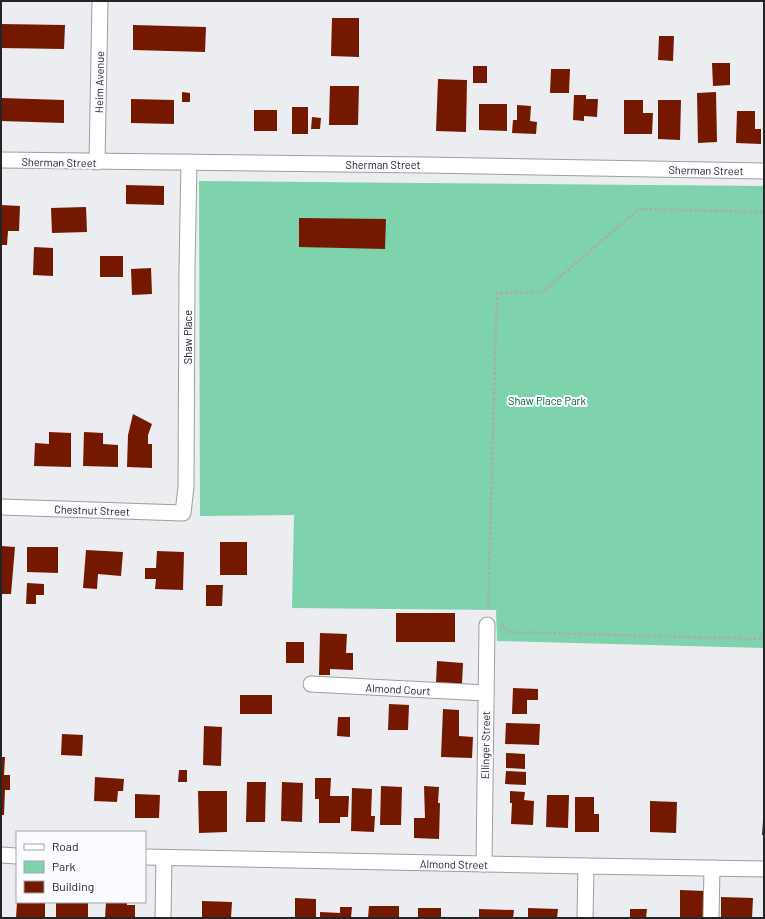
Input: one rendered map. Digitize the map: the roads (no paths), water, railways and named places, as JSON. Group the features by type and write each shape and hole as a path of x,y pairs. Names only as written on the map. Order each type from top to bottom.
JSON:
{"street":[{"name":"Heim Avenue","path":"97,162 100,1"},
{"name":"Sherman Street","path":"1,160 764,171"},
{"name":"Shaw Place","path":"184,513 186,487 189,162"},
{"name":"Chestnut Street","path":"1,507 184,513"},
{"name":"Ellinger Street","path":"484,864 486,693 493,620"},
{"name":"Almond Court","path":"311,684 486,693"},
{"path":"1,855 16,856"},
{"name":"Almond Street","path":"146,857 764,869"},
{"path":"162,918 164,858"},
{"path":"584,918 586,866"},
{"path":"711,918 712,868"}],"park label":[{"name":"Shaw Place Park","path":"547,400"}]}
